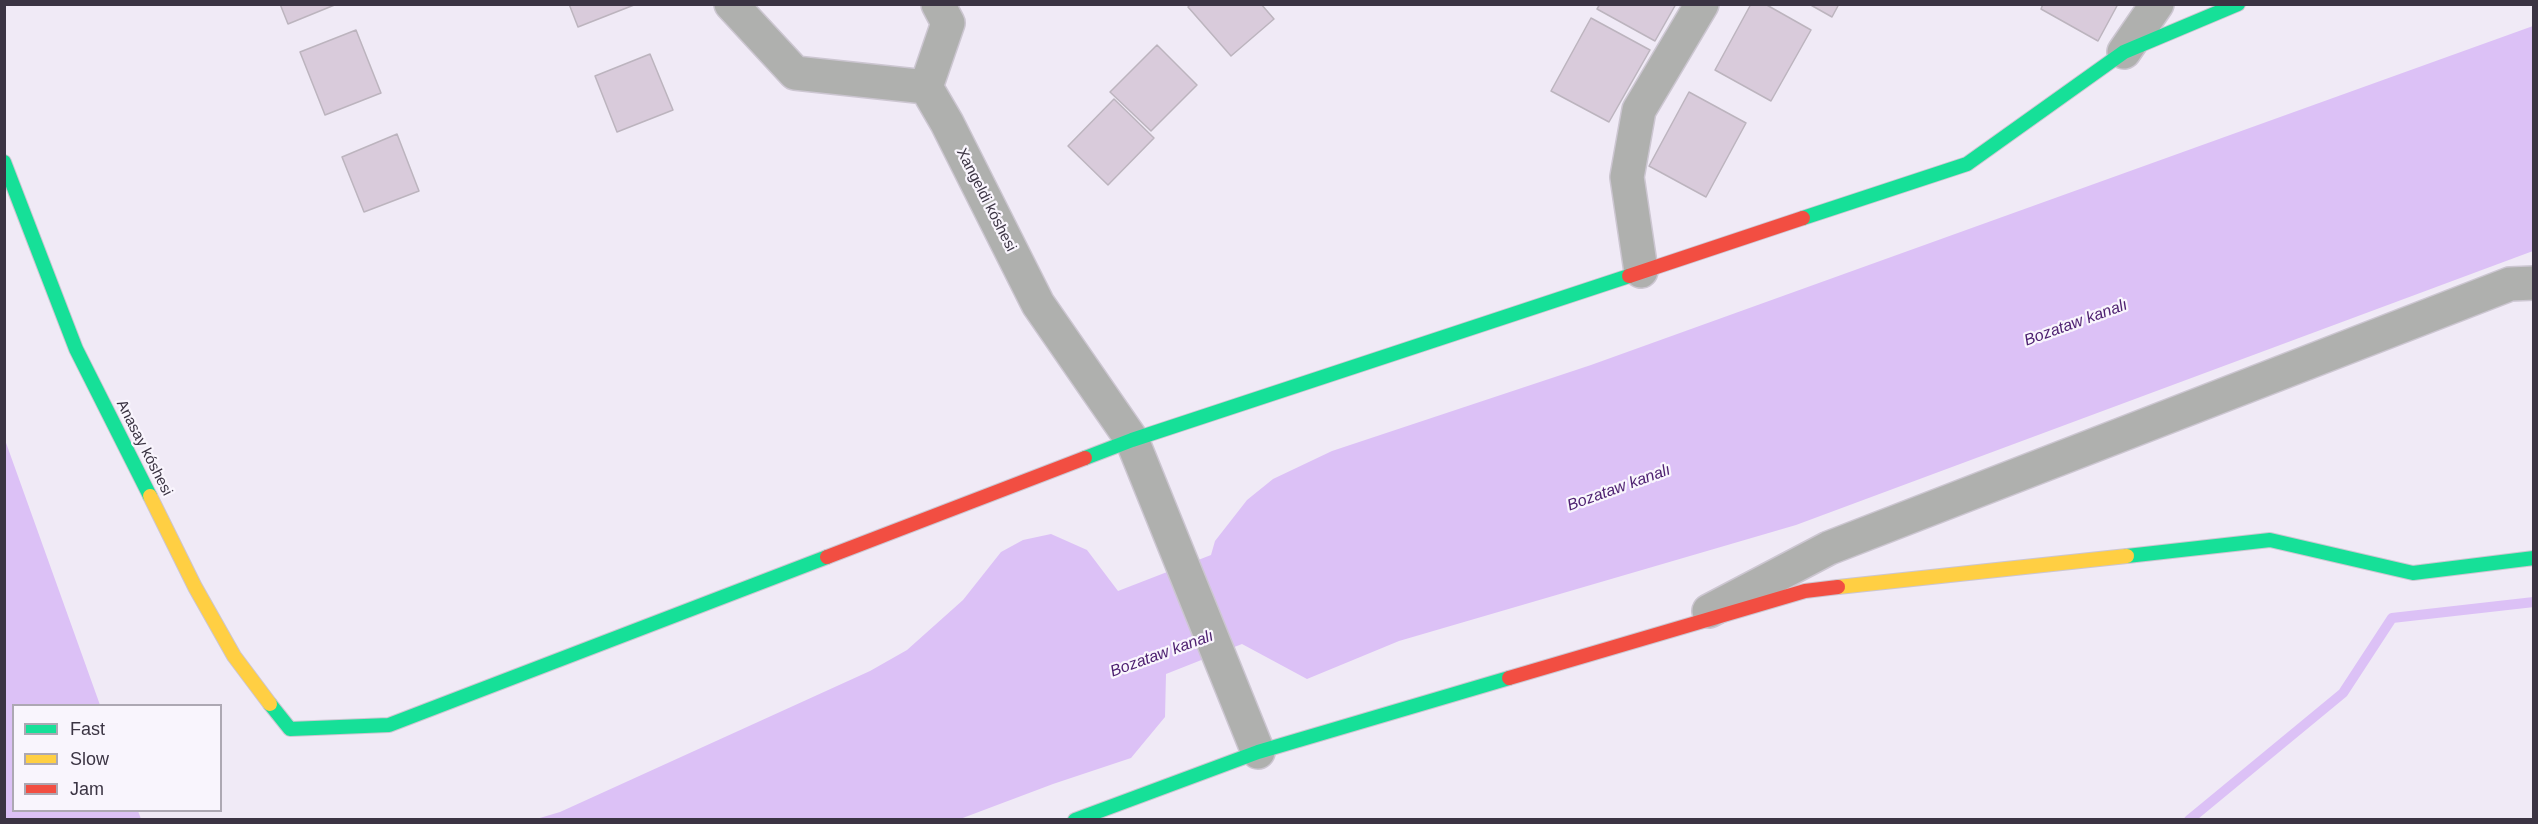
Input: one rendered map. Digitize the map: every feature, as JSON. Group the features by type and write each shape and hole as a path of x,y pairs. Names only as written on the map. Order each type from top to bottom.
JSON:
{"street":[{"path":"731,4 795,73 927,87 948,23 938,4"},
{"path":"1641,271 1627,177 1639,110 1702,4"},
{"path":"2124,52 2157,4"},
{"path":"1132,440 1967,164 2124,52 2238,4"},
{"name":"Xangeldi kóshesi","path":"927,87 1038,304 1132,440 1258,752"},
{"name":"Anasay kóshesi","path":"4,162 76,349 195,587 234,656 290,729 389,725 1132,440"},
{"path":"1673,630 1829,548 2510,284 2534,283"},
{"path":"1075,819 1258,752 1805,591 2270,540 2413,573 2534,558"}],"water":[{"name":"Bozataw kanalı","path":"2533,26 2533,251 1796,525 1399,641 1307,679 1242,644 1166,674 1165,717 1131,758 960,819 533,820 560,812 870,671 907,650 963,600 1001,552 1023,540 1051,534 1087,550 1118,591 1211,555 1215,541 1247,500 1273,479 1332,451 1591,365"},
{"path":"5,440 100,704 12,704 12,812 138,812 141,819 5,819"}],"building":[{"path":"280,4 337,4 288,24"},
{"path":"569,4 634,4 634,5 578,27"},
{"path":"1191,4 1261,4 1274,19 1231,56 1188,7"},
{"path":"1600,4 1676,4 1655,41 1597,9"},
{"path":"1751,4 1765,4 1811,30 1771,101 1715,70"},
{"path":"1809,4 1839,4 1832,17"},
{"path":"2043,4 2118,4 2098,41 2041,9"},
{"path":"1591,18 1650,50 1609,122 1551,91"},
{"path":"356,30 381,93 325,115 300,52"},
{"path":"1157,45 1197,85 1151,131 1110,92"},
{"path":"650,54 673,110 617,132 595,76"},
{"path":"1689,92 1746,123 1706,197 1649,166"},
{"path":"1114,99 1154,138 1108,185 1068,146"},
{"path":"397,134 419,191 364,212 342,157"}],"waterway":[{"path":"2189,820 2343,693 2392,618 2534,602"}],"traffic: fast":[{"path":"1803,218 1967,164 2124,52 2238,4"},
{"path":"4,162 76,349 150,496"},
{"path":"1085,458 1132,440 1629,276"},
{"path":"2127,556 2270,540 2413,573 2534,558"},
{"path":"270,704 290,729 389,725 827,557"},
{"path":"1075,820 1258,752 1509,678"}],"traffic: slow":[{"path":"150,496 195,587 234,656 270,704"},
{"path":"1838,587 2127,556"}],"traffic: jam":[{"path":"1629,276 1803,218"},
{"path":"827,557 1085,458"},
{"path":"1509,678 1805,591 1838,587"}]}
